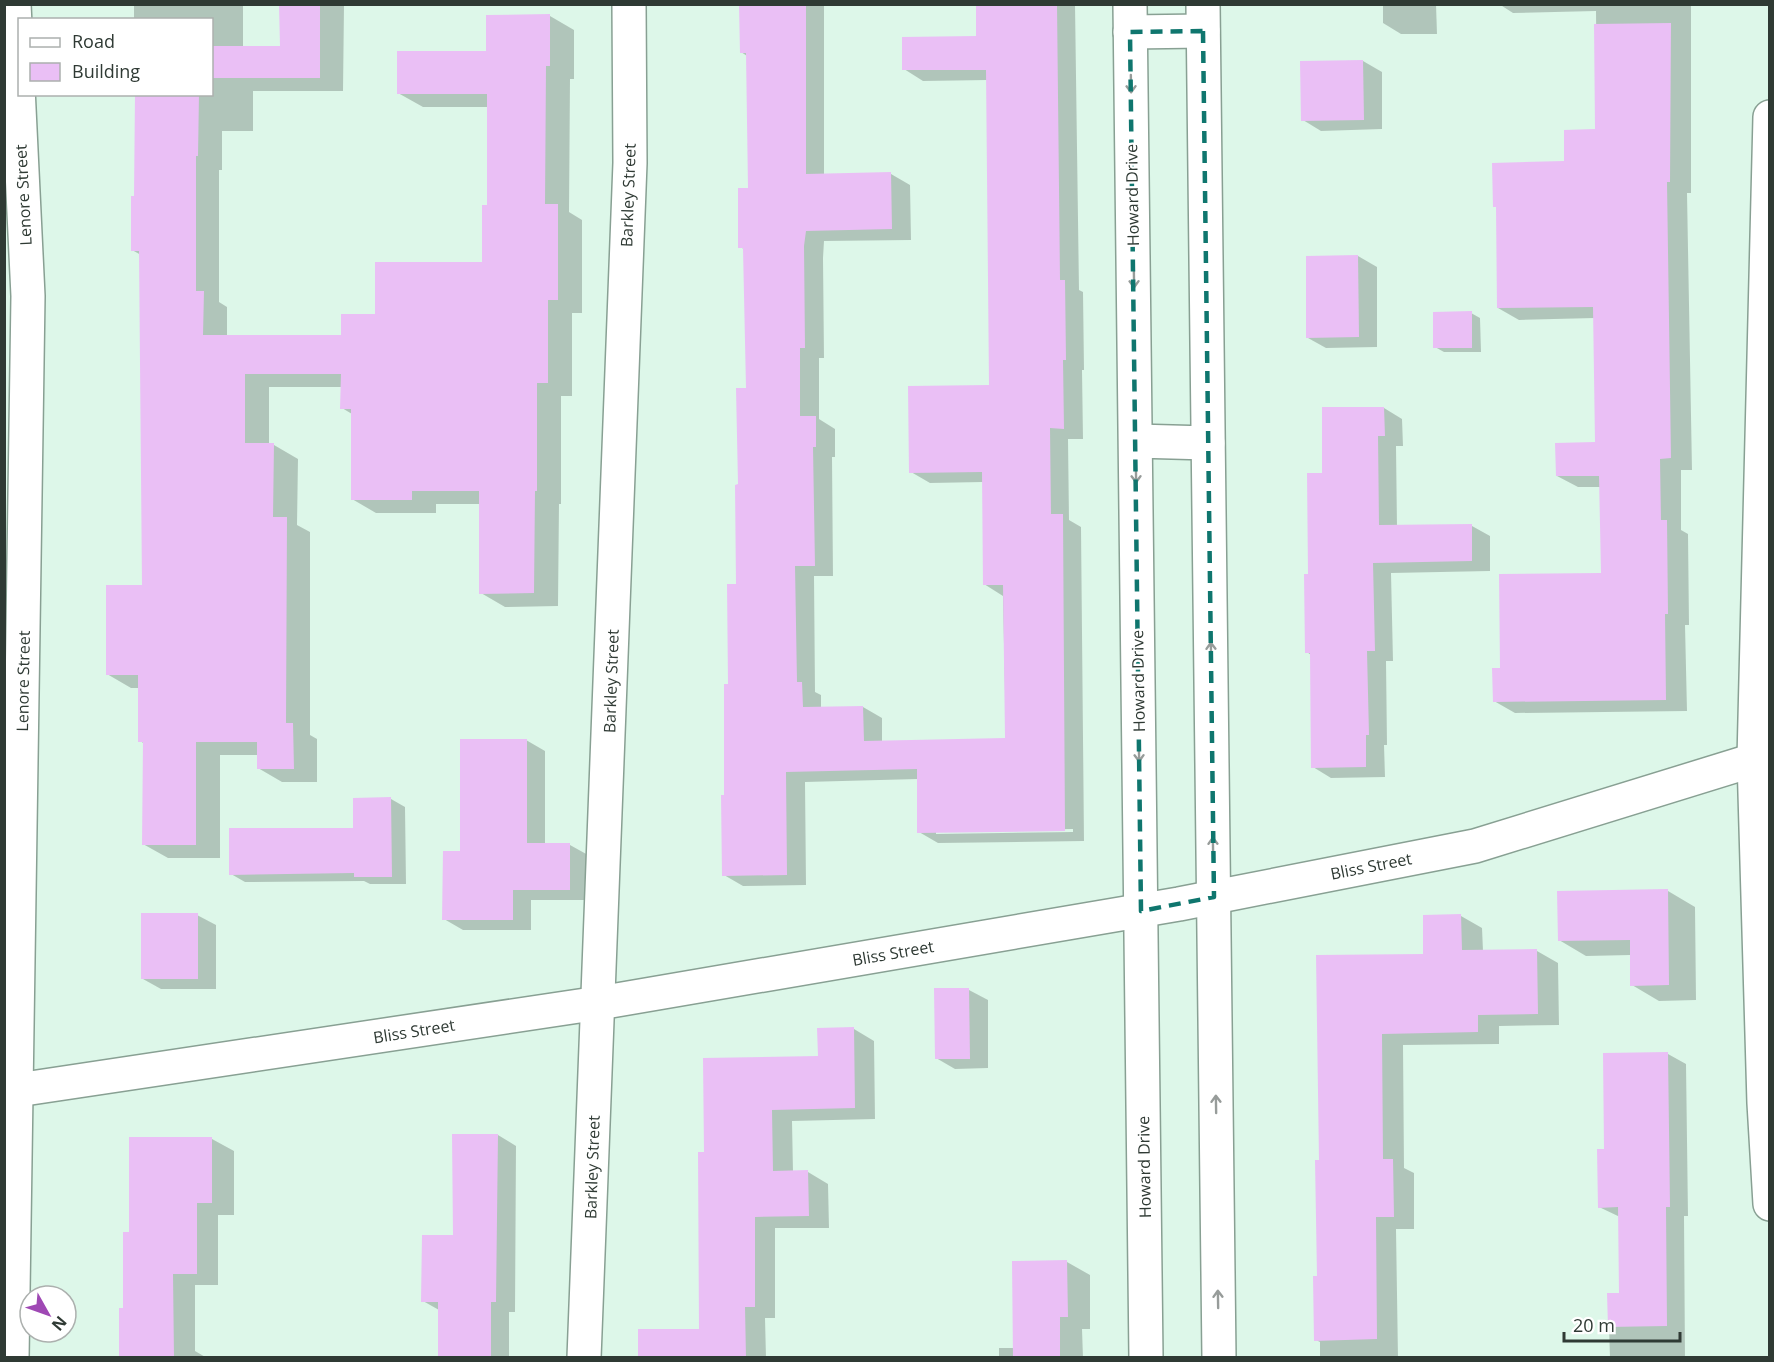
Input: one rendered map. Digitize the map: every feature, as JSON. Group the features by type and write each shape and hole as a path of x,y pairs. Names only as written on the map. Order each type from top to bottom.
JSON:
{"street":[{"name":"Lenore Street","path":"14,4 18,87"},
{"name":"Barkley Street","path":"584,1358 630,163 629,4"},
{"path":"1130,18 1203,18 1219,1358"},
{"name":"Howard Drive","path":"1130,18 1146,1358"},
{"name":"Lenore Street","path":"12,1358 11,1091 28,296 18,96"},
{"path":"1770,117 1762,757 1764,1092 1770,1204"},
{"path":"1136,441 1208,444"},
{"name":"Bliss Street","path":"11,1091 599,1003 1141,911 1476,846 1762,757"}],"highlighted area":[{"path":"1203,31 1214,897 1141,911 1130,32"}],"building":[{"path":"279,4 320,4 320,78 213,78 213,46 280,46"},
{"path":"739,4 806,4 806,174 891,172 892,229 806,231 804,246 805,348 800,348 800,416 816,416 816,447 813,447 815,566 795,566 797,682 802,682 803,707 863,706 864,741 1005,738 1003,585 983,585 982,472 909,473 908,386 989,385 986,70 902,70 902,37 976,36 976,4 1057,4 1060,280 1065,280 1066,360 1063,360 1064,429 1050,428 1051,514 1063,514 1065,831 917,833 917,769 786,772 787,875 722,876 721,795 724,795 724,684 728,684 727,584 736,584 735,485 738,484 736,388 746,388 743,248 738,248 738,188 748,188 746,53 740,53"},
{"path":"550,14 550,66 546,66 545,204 558,204 558,300 548,300 548,383 537,383 534,593 479,594 479,491 412,491 412,500 351,500 351,409 340,409 341,374 245,374 245,443 274,443 273,517 287,517 286,723 293,723 294,769 257,769 257,742 196,742 196,845 142,845 143,742 138,742 138,675 106,675 106,585 142,585 139,251 131,251 135,96 199,96 198,156 196,156 196,291 204,291 203,335 341,335 341,314 375,314 375,262 482,262 482,205 487,205 487,94 397,94 397,51 486,51 486,15"},
{"path":"1671,23 1670,182 1667,182 1671,458 1660,459 1661,520 1667,520 1666,700 1493,702 1492,668 1500,668 1499,574 1601,573 1599,476 1556,476 1555,443 1595,442 1593,307 1497,308 1496,207 1493,207 1492,163 1564,161 1564,130 1595,129 1594,24"},
{"path":"1363,60 1364,120 1301,121 1300,61"},
{"path":"1358,255 1359,337 1306,338 1306,256"},
{"path":"1472,311 1472,348 1433,348 1433,312"},
{"path":"1322,407 1384,407 1385,436 1378,436 1379,525 1472,524 1472,561 1373,563 1375,651 1367,651 1369,735 1366,735 1366,767 1311,768 1310,653 1305,653 1304,574 1308,574 1307,473 1322,473"},
{"path":"460,739 527,739 527,843 570,843 570,890 513,890 513,920 442,920 443,851 460,851"},
{"path":"391,797 392,877 354,877 354,873 229,875 229,828 353,828 353,798"},
{"path":"1668,889 1669,985 1630,986 1630,940 1558,941 1557,891"},
{"path":"141,913 198,913 198,979 141,979"},
{"path":"1461,914 1462,950 1537,949 1538,1014 1478,1015 1478,1032 1382,1034 1383,1159 1393,1159 1394,1217 1376,1217 1377,1339 1314,1341 1313,1276 1317,1276 1315,1160 1319,1160 1316,955 1423,954 1423,915"},
{"path":"934,988 969,988 970,1059 935,1059"},
{"path":"854,1027 855,1108 772,1110 773,1171 808,1170 809,1216 755,1217 755,1307 745,1307 746,1358 638,1358 638,1329 699,1329 698,1152 704,1152 703,1058 818,1056 817,1028"},
{"path":"1668,1052 1670,1207 1666,1207 1667,1326 1608,1327 1607,1293 1619,1293 1618,1207 1598,1208 1597,1149 1604,1149 1603,1053"},
{"path":"452,1134 498,1134 496,1302 491,1302 491,1358 438,1358 438,1302 421,1302 422,1235 453,1235"},
{"path":"129,1137 212,1137 212,1203 197,1203 197,1274 173,1274 174,1358 119,1358 119,1308 123,1308 123,1232 129,1232"},
{"path":"1067,1260 1068,1317 1060,1317 1060,1358 1013,1358 1012,1261"}]}
